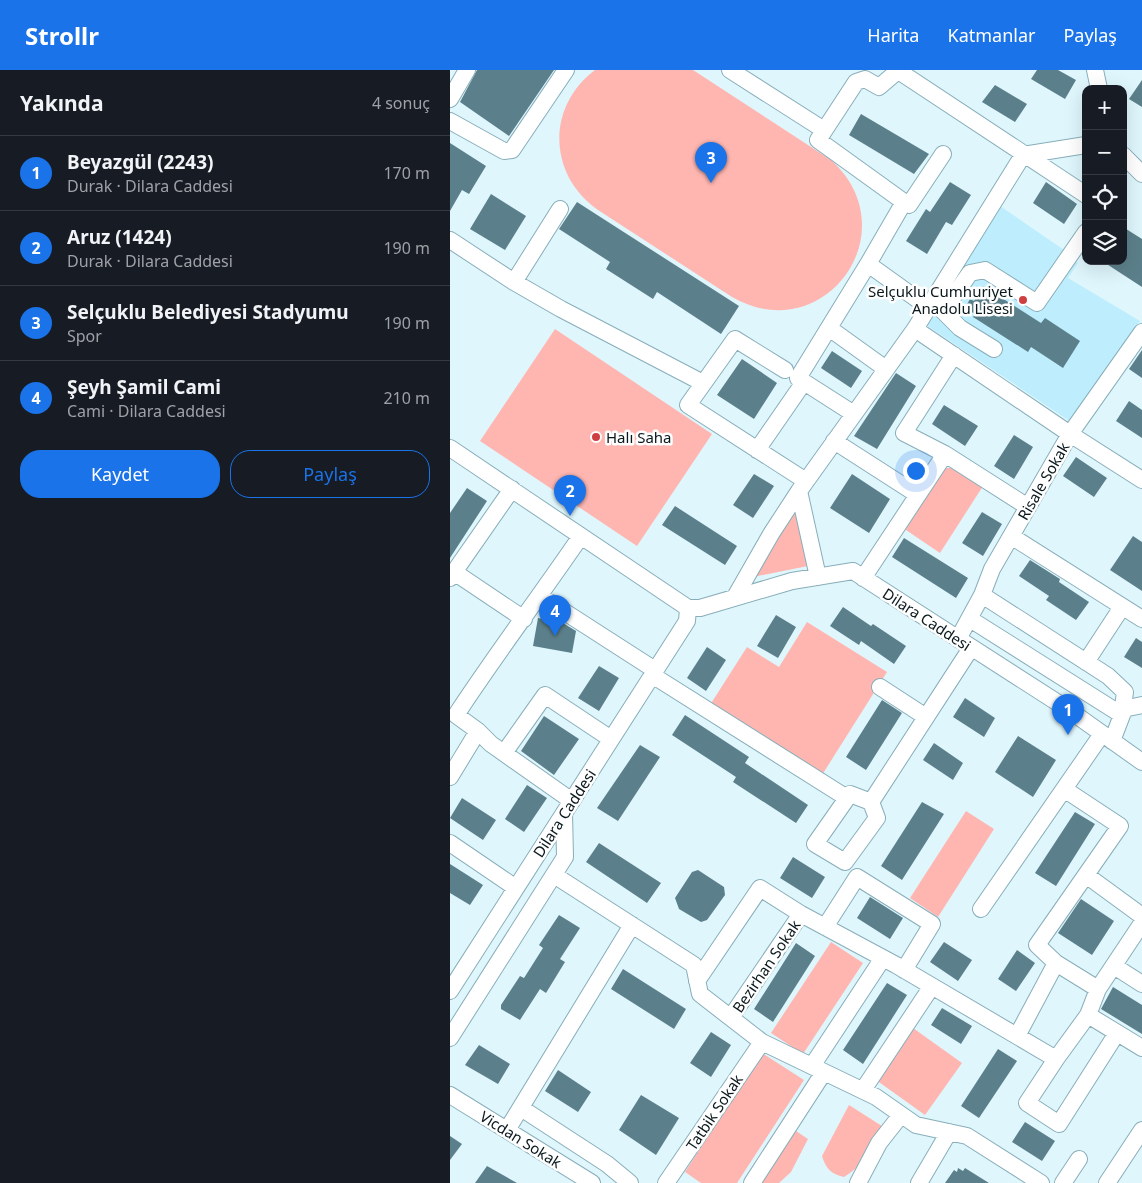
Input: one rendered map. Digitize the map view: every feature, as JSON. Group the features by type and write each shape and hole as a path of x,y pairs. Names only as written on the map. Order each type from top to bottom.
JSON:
{"street":[{"path":"450,98 467,70"},
{"path":"450,121 504,151 512,150 566,70"},
{"path":"730,70 824,130"},
{"path":"943,154 909,205 818,140 856,82 865,79 879,87 898,70 1023,155 1082,192"},
{"path":"1095,70 1098,85"},
{"path":"735,597 771,534 802,486 915,329 1023,155 1082,146"},
{"path":"854,414 798,378 904,202"},
{"path":"514,282 560,209"},
{"path":"994,348 960,328 943,311 970,273 985,270 1037,303 1082,238"},
{"path":"450,240 514,282 561,309 703,384"},
{"path":"868,264 928,307"},
{"path":"829,328 886,369"},
{"path":"915,329 1070,434 1142,480"},
{"name":"Risale Sokak","path":"871,802 926,717 965,643 970,619 992,569 1011,536 1070,434 1142,332"},
{"path":"785,370 735,339 688,405 757,450 802,486 818,576"},
{"path":"954,355 904,433 944,454 1028,507"},
{"path":"757,450 804,382"},
{"path":"834,441 918,495"},
{"path":"450,448 688,608"},
{"path":"863,578 944,454"},
{"path":"512,489 452,575 524,619"},
{"path":"450,1038 566,857 568,807 491,744 478,731 453,713 524,619 582,536"},
{"path":"1011,536 1142,619"},
{"name":"Dilara Caddesi","path":"450,991 687,621 688,608 700,608 792,580 853,571 1069,710 1142,762"},
{"path":"981,909 1064,789 1107,737 1122,712 1125,692 1108,676 982,595"},
{"path":"540,596 847,798"},
{"path":"1086,662 1122,607"},
{"path":"970,619 1122,712"},
{"path":"880,686 926,717"},
{"path":"504,753 545,695 611,739"},
{"path":"1122,712 1142,705"},
{"path":"450,777 478,731"},
{"path":"1064,789 1120,826 1037,945 1056,963 1098,989"},
{"path":"850,794 871,802 877,818 845,862 815,844 850,794"},
{"path":"450,843 516,888"},
{"path":"554,875 694,965 700,994 762,1042 876,1097 916,1125 967,1136 1041,1183"},
{"path":"1086,875 1142,916"},
{"path":"825,927 857,877 932,924 904,970"},
{"path":"697,981 760,888 801,914 883,958 1056,1059"},
{"name":"Bezirhan Sokak","path":"731,1018 801,914"},
{"path":"1117,1033 1059,1124 1027,1103 1088,1015 1098,989 1142,923"},
{"path":"507,1130 632,925"},
{"path":"752,1183 883,958"},
{"path":"1017,1036 1056,963"},
{"path":"1114,966 1142,984"},
{"path":"863,1090 932,986"},
{"path":"1088,1015 1142,1048"},
{"name":"Tatbik Sokak","path":"666,1183 762,1042"},
{"name":"Vicdan Sokak","path":"450,1095 592,1183"},
{"path":"521,1108 607,1164 630,1183"},
{"path":"858,1183 880,1143 901,1115"},
{"path":"1108,1183 1142,1130"},
{"path":"919,1183 949,1132"},
{"path":"1063,1183 1079,1159"}],"shaded area":[{"path":"595,70 693,70 831,160 853,188 862,219 859,249 846,275 825,296 797,308 766,309 732,297 598,210 582,195 570,179 562,160 559,141 561,121 568,103 579,85"},
{"name":"Selçuklu Cumhuriyet Anadolu Lisesi","path":"1000,206 1067,252 1078,263 1068,278 1140,321 1071,422 926,325"},
{"name":"Halı Saha","path":"555,329 712,434 637,546 480,441"},
{"path":"942,468 955,468 983,486 940,553 903,528"},
{"path":"796,507 808,566 753,577"},
{"path":"807,622 887,672 822,775 710,705 747,647 779,667"},
{"path":"966,811 994,829 938,917 910,898"},
{"path":"831,942 863,963 803,1054 771,1033"},
{"path":"913,1028 962,1063 925,1115 876,1080"},
{"path":"762,1053 804,1080 737,1183 701,1183 685,1172"},
{"path":"849,1105 885,1128 858,1167 844,1177 830,1170 822,1156"},
{"path":"793,1129 808,1139 791,1172 779,1183 758,1183"}],"building":[{"path":"477,70 554,70 509,136 460,102"},
{"path":"1037,70 1058,70 1076,80 1065,99 1031,79"},
{"path":"1142,80 1142,107 1129,99"},
{"path":"995,85 1027,104 1015,122 982,102"},
{"path":"861,114 929,154 914,174 849,135"},
{"path":"450,143 486,166 469,194 462,190 450,211"},
{"path":"950,182 971,195 952,225 946,222 927,254 906,241 926,209 930,212"},
{"path":"1046,182 1077,204 1064,224 1033,203"},
{"path":"491,194 526,216 505,250 470,229"},
{"path":"577,202 739,306 721,334 657,292 653,299 606,269 610,262 559,229"},
{"path":"1127,230 1142,239 1142,287 1108,265 1127,265"},
{"path":"983,286 1041,323 1045,318 1080,341 1063,368 1031,347 1028,352 973,317 975,314 965,308 970,299 974,301"},
{"path":"1142,350 1142,378 1129,369"},
{"path":"832,351 862,371 851,388 821,368"},
{"path":"742,359 777,383 754,419 717,395"},
{"path":"896,373 916,386 877,449 854,436"},
{"path":"1129,401 1142,410 1142,438 1116,421"},
{"path":"944,405 978,426 965,446 932,424"},
{"path":"1014,435 1033,447 1014,479 994,466"},
{"path":"1076,457 1107,478 1094,497 1063,476"},
{"path":"754,474 774,486 753,518 733,505"},
{"path":"852,474 890,499 869,533 830,508"},
{"path":"467,488 487,501 450,558 450,513"},
{"path":"675,506 737,546 725,565 662,525"},
{"path":"982,512 1002,524 983,556 962,543"},
{"path":"1133,536 1142,542 1142,591 1110,570"},
{"path":"904,538 968,578 956,598 892,557"},
{"path":"1030,560 1060,579 1059,582 1089,602 1076,620 1046,600 1049,596 1019,576"},
{"path":"843,607 906,646 894,664 861,641 859,645 830,626"},
{"path":"776,615 796,627 778,658 757,646"},
{"path":"538,618 563,623 576,631 572,653 533,646"},
{"path":"1136,638 1142,642 1142,668 1124,657"},
{"path":"707,647 726,660 706,691 687,678"},
{"path":"599,666 619,678 599,711 578,698"},
{"path":"965,698 995,718 984,737 953,717"},
{"path":"882,700 902,713 866,770 846,757"},
{"path":"685,715 749,757 745,763 808,805 796,823 733,782 736,777 672,735"},
{"path":"544,716 579,739 554,775 521,751"},
{"path":"1018,736 1056,760 1033,797 995,772"},
{"path":"934,743 963,763 953,780 923,760"},
{"path":"640,745 660,757 618,821 597,808"},
{"path":"527,785 547,798 524,832 505,819"},
{"path":"462,798 496,820 483,840 450,818"},
{"path":"922,802 944,814 902,880 881,866"},
{"path":"1075,812 1095,824 1056,886 1035,873"},
{"path":"599,843 661,883 647,903 586,862"},
{"path":"793,857 825,877 812,898 780,878"},
{"path":"450,864 483,885 470,905 450,893"},
{"path":"698,870 724,887 725,895 707,920 701,922 679,909 675,898 692,872"},
{"path":"870,897 903,918 890,939 857,918"},
{"path":"1081,899 1114,921 1092,955 1058,933"},
{"path":"559,915 580,928 560,959 565,962 546,993 540,989 520,1020 501,1009 501,1005 520,976 524,978 543,948 539,945"},
{"path":"944,942 972,960 958,981 930,962"},
{"path":"796,943 815,956 773,1022 754,1009"},
{"path":"1017,950 1035,963 1016,991 998,979"},
{"path":"623,969 686,1009 674,1029 611,989"},
{"path":"887,983 907,995 863,1064 843,1050"},
{"path":"1113,987 1142,1005 1142,1034 1101,1009"},
{"path":"942,1008 972,1026 961,1044 931,1025"},
{"path":"711,1032 731,1045 711,1077 690,1063"},
{"path":"479,1045 510,1064 498,1084 465,1065"},
{"path":"998,1049 1017,1061 979,1118 961,1106"},
{"path":"558,1070 591,1092 578,1112 545,1091"},
{"path":"641,1095 679,1118 656,1155 619,1130"},
{"path":"1025,1122 1055,1141 1042,1161 1012,1142"},
{"path":"450,1136 462,1144 450,1160"},
{"path":"487,1166 517,1183 475,1183"},
{"path":"958,1168 963,1171 965,1168 989,1183 945,1183 954,1170 957,1172"}],"place":[{"name":"Selçuklu Belediyesi Stadyumu","path":"711,183"},
{"name":"Selçuklu Cumhuriyet Anadolu Lisesi","path":"1023,300"},
{"name":"Halı Saha","path":"596,437"},
{"name":"Aruz (1424)","path":"570,516"},
{"name":"Şeyh Şamil Cami","path":"555,636"},
{"name":"Beyazgül (2243)","path":"1068,735"}]}
